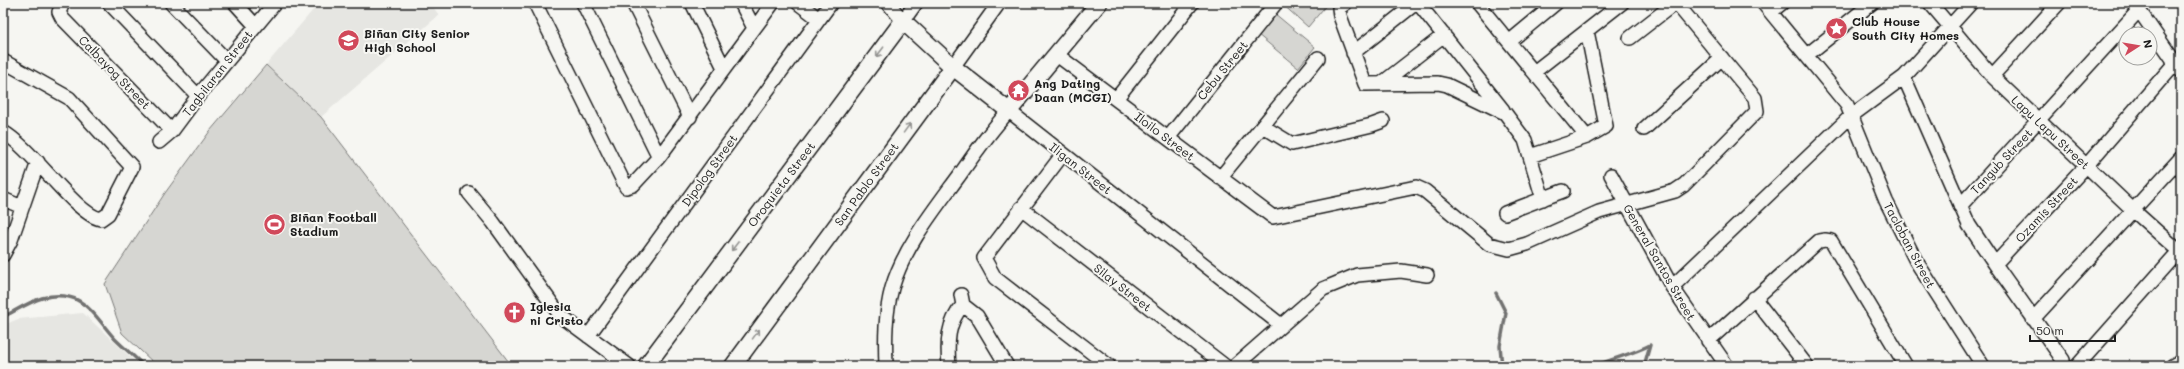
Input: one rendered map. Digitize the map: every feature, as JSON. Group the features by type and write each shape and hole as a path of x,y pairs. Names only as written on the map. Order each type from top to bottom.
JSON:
{"street":[{"path":"109,3 198,96"},
{"path":"171,3 226,61"},
{"path":"235,3 255,25"},
{"name":"Tagbilaran Street","path":"159,142 172,131 226,61 275,3"},
{"path":"535,3 626,187 633,185 659,157 773,3"},
{"path":"583,3 659,157"},
{"path":"633,3 690,117"},
{"path":"692,3 724,68"},
{"path":"741,3 754,28"},
{"path":"798,3 819,19"},
{"name":"Dipolog Street","path":"588,336 831,3"},
{"name":"Iligan Street","path":"888,3 903,21 953,67 1281,325"},
{"name":"Oroquieta Street","path":"646,366 916,3"},
{"name":"San Pablo Street","path":"733,366 999,3"},
{"path":"886,366 884,332 888,305 899,270 931,214 991,130 1009,111 1100,3"},
{"path":"1116,99 1192,3"},
{"name":"Cebu Street","path":"1168,138 1276,3"},
{"path":"1346,3 1339,8 1340,16 1365,84 1438,83 1447,85 1506,113"},
{"path":"1353,53 1417,3 1520,131 1530,156 1543,199"},
{"path":"1509,42 1556,3"},
{"path":"1534,72 1622,3"},
{"path":"1626,203 1675,191 1684,185 1757,112 1755,98 1676,3 1630,38"},
{"path":"1767,8 1782,3"},
{"path":"1808,55 1872,3"},
{"name":"Lapu Lapu Street","path":"1930,3 1992,76 2133,210 2180,251"},
{"path":"1672,287 1851,116 1904,77 1972,3"},
{"path":"1992,76 2058,3"},
{"path":"1483,5 1509,42 1587,137"},
{"path":"2136,7 2178,67"},
{"name":"Tangub Street","path":"1960,206 2038,121 2136,7"},
{"name":"Calbayog Street","path":"61,8 66,22 172,131"},
{"name":"Tacloban Street","path":"1767,8 1808,55 1847,105 1886,201 1916,261 1983,366"},
{"path":"1530,156 1587,137 1606,126 1586,31"},
{"path":"1381,84 1444,35"},
{"name":"Iloilo Street","path":"1057,55 1273,217 1416,187 1425,192 1489,244 1500,249 1509,249 1527,244 1599,212 1626,203"},
{"path":"1220,178 1264,127 1318,58"},
{"path":"1644,129 1722,58"},
{"path":"3,61 69,98 132,167 108,214 101,219 94,218 69,196 38,162 3,132"},
{"name":"Ozamis Street","path":"1995,264 2178,67"},
{"path":"1904,77 1969,225 2063,360"},
{"path":"1264,127 1292,144 1383,121"},
{"path":"1063,154 984,258 995,278 1110,366"},
{"path":"2033,319 2181,158"},
{"path":"3,255 11,240 38,162"},
{"name":"General Santos Street","path":"1611,175 1672,287 1708,341 1727,366"},
{"path":"1505,212 1563,191"},
{"path":"469,193 493,222 560,315 629,366"},
{"path":"3,199 22,208"},
{"name":"Silay Street","path":"1021,208 1224,366"},
{"path":"1708,341 1819,241 1828,240 1831,241 1906,366"},
{"path":"2077,366 2180,251"},
{"path":"1235,366 1323,288 1348,278 1401,271 1427,275"},
{"path":"1754,298 1807,366"},
{"path":"949,366 948,352 951,324 962,300 977,316 1007,366"},
{"path":"2172,366 2181,361"}],"shaded area":[{"name":"Biñan City Senior High School","path":"319,3 430,3 439,15 321,117 266,65"},
{"path":"1281,3 1328,3 1308,27"},
{"path":"1274,13 1315,47 1298,68 1257,34"},
{"name":"Biñan Football Stadium","path":"266,65 321,117 512,366 157,366 122,333 105,284 165,193 210,131"},
{"path":"83,313 140,366 3,366 3,327 6,324 18,319"}],"waterway":[{"path":"1496,293 1506,313 1500,346 1502,366"},
{"path":"3,317 42,298 56,296 77,300 85,305 115,339 144,366"},
{"path":"1595,366 1650,345 1644,366"}],"place":[{"name":"Club House South City Homes","path":"1837,28"},
{"name":"Biñan City Senior High School","path":"349,40"},
{"name":"Ang Dating Daan (MCGI)","path":"1019,90"},
{"name":"Biñan Football Stadium","path":"274,224"},
{"name":"Iglesia ni Cristo","path":"514,313"}]}
